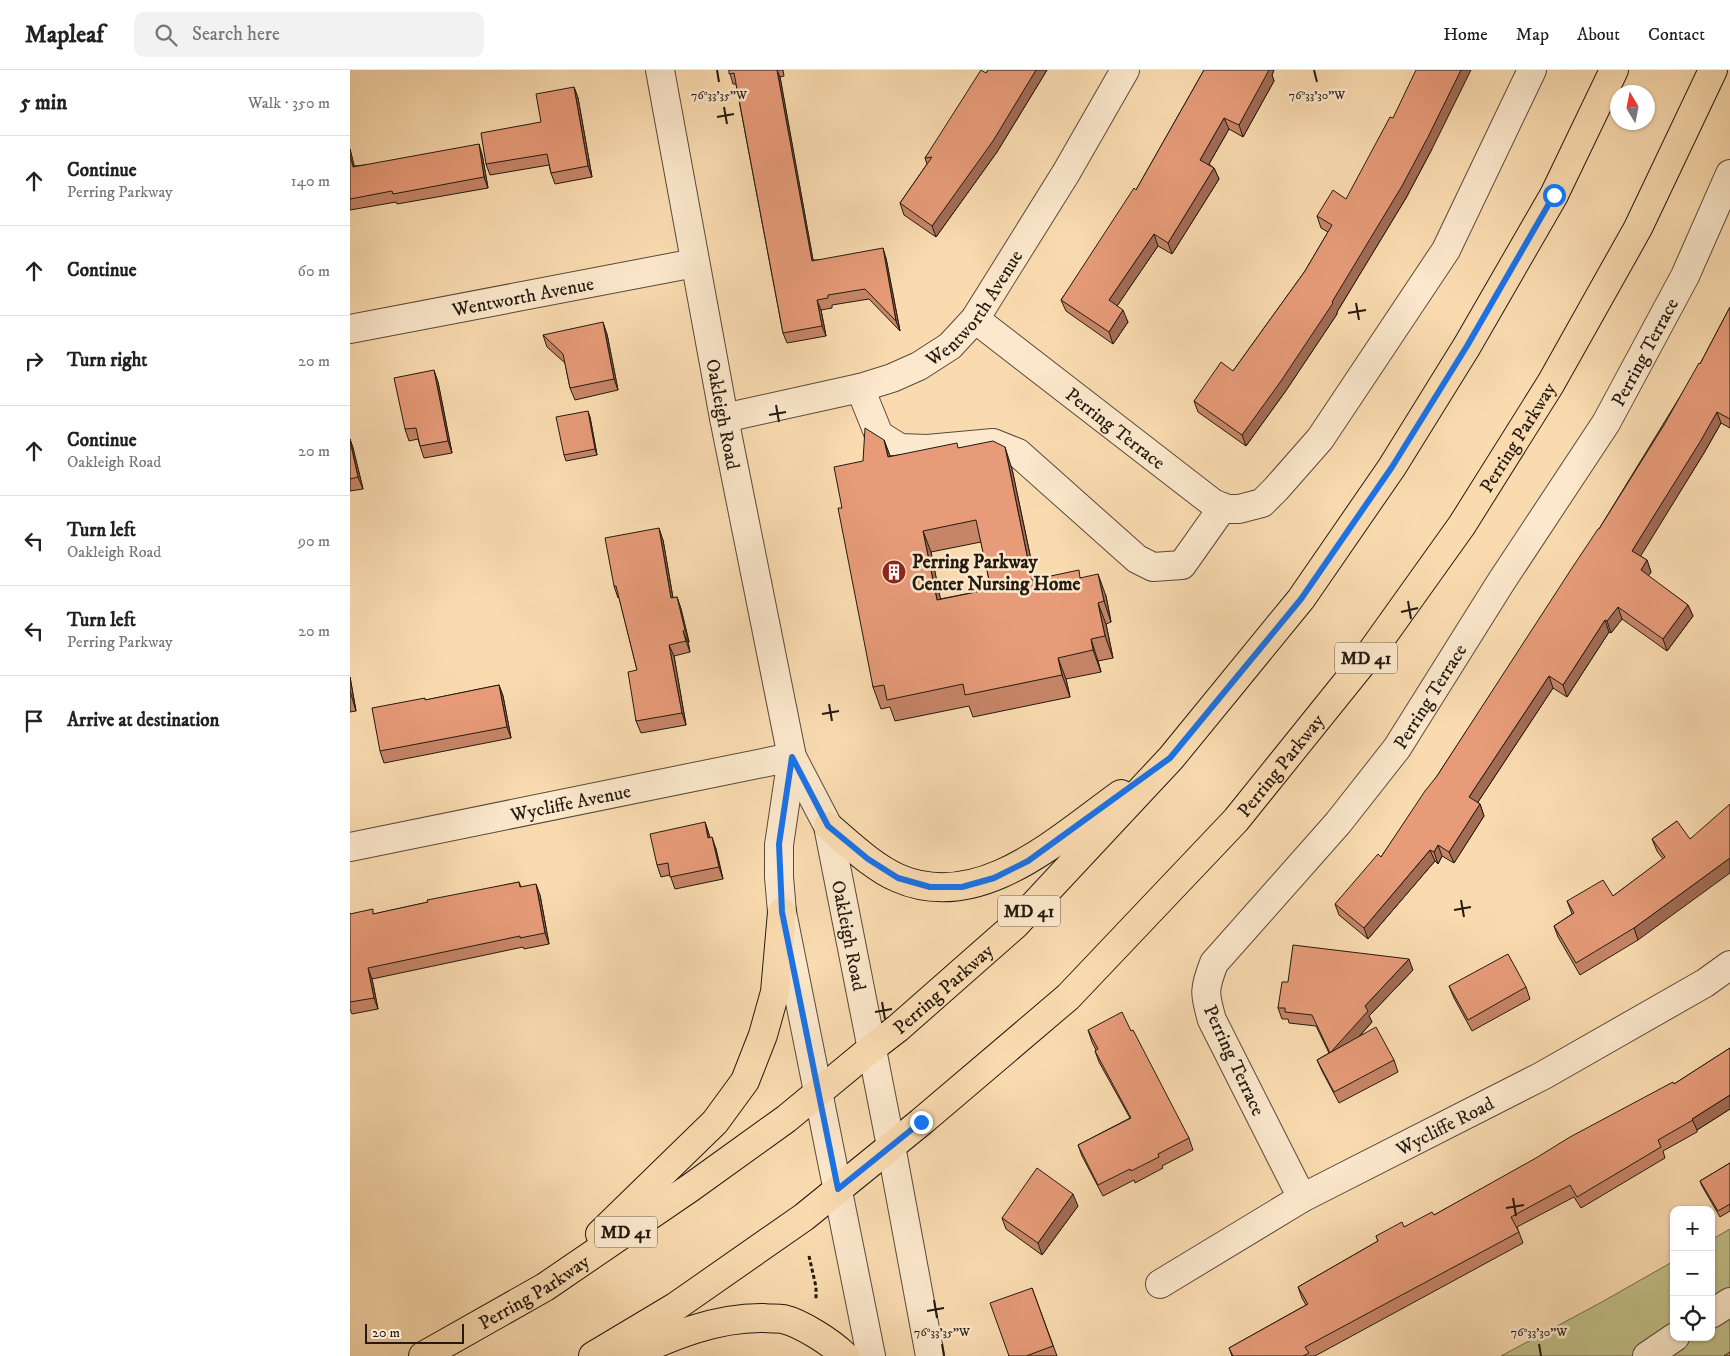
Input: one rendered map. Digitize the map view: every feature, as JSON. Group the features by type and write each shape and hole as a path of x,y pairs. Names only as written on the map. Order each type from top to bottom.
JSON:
{"main road":[{"name":"Perring Parkway","path":"423,1356 546,1287 690,1188 818,1093 898,1028 1015,925 1170,758 1301,599 1392,467 1467,346 1554,195 1614,70"},
{"name":"Perring Parkway","path":"593,1356 675,1307 804,1217 891,1146 1068,997 1236,820 1372,651 1462,525 1551,383 1638,228 1712,70"},
{"path":"828,826 868,859 898,878 930,887 962,887 994,878 1028,861 1170,758"},
{"path":"546,1287 715,1122 745,1081 763,1035 775,992 782,912"},
{"path":"629,1356 655,1343 713,1323 749,1318 783,1319 811,1331 845,1356"}],"street":[{"name":"Oakleigh Road","path":"660,70 724,418 792,757 828,826 930,1356"},
{"name":"Wentworth Avenue","path":"724,418 860,388 892,378 919,366 950,346 975,319 1066,173 1125,70"},
{"path":"860,388 879,435 900,448 926,449 993,443 1018,453 1137,559 1153,567 1182,565 1223,508 1239,509 1262,504 1320,439 1446,250 1532,70"},
{"name":"Perring Terrace","path":"1302,1198 1212,1020 1206,1002 1206,984 1214,963 1338,824 1397,748 1501,582 1606,423 1685,276 1730,174"},
{"name":"Wentworth Avenue","path":"350,329 695,263"},
{"name":"Perring Terrace","path":"975,319 1213,503 1223,508"},
{"name":"Oakleigh Road","path":"792,757 779,844 782,912 871,1356"},
{"name":"Wycliffe Avenue","path":"350,847 792,757"},
{"name":"Wycliffe Road","path":"1160,1284 1302,1198 1542,1076 1689,992 1730,965"},
{"path":"1715,1311 1730,1302"},
{"path":"1646,1356 1670,1341"}],"path":[{"path":"810,1256 816,1287 816,1302"}],"shaded area":[{"path":"1730,1229 1730,1356 1501,1356 1670,1263 1670,1341 1715,1341 1715,1238"}],"building":[{"path":"729,70 777,70 812,261 883,248 896,321 865,289 828,295 828,298 817,300 822,326 783,333 734,73 729,74"},
{"path":"981,70 986,73 988,70 1036,70 993,141 932,226 900,203 932,157 925,158"},
{"path":"1204,70 1269,70 1239,125 1224,118 1200,160 1214,168 1168,243 1154,234 1109,300 1123,310 1109,332 1061,300 1134,188 1136,190"},
{"path":"1416,70 1461,70 1402,186 1333,303 1242,435 1194,401 1221,362 1233,371 1305,271 1332,225 1317,216 1333,190 1346,199 1390,117 1393,118"},
{"path":"574,87 588,166 551,173 547,154 486,164 481,133 541,122 536,94"},
{"path":"479,144 484,177 393,194 392,191 350,199 350,155 353,167"},
{"path":"1730,307 1730,419 1717,412 1632,551 1647,560 1641,570 1688,605 1663,639 1618,607 1607,621 1605,620 1563,685 1549,676 1469,797 1480,804 1449,852 1438,845 1434,852 1430,850 1364,928 1335,904 1378,854 1381,857 1437,776 1599,529 1664,425 1700,364"},
{"path":"603,322 614,379 570,388 563,354 543,335"},
{"path":"434,370 448,441 420,446 416,428 405,429 394,378"},
{"path":"588,411 595,449 564,455 556,417"},
{"name":"Perring Parkway Center Nursing Home","path":"865,428 884,440 888,457 957,443 958,448 993,441 1005,447 1032,580 1079,570 1080,578 1098,574 1104,601 1098,603 1105,636 1091,639 1093,650 1058,658 1062,675 965,695 963,684 887,700 884,685 873,687 838,508 842,508 834,467 863,461","holes":["976,520 991,589 937,600 923,531"]},
{"path":"350,441 358,477 350,479"},
{"path":"659,528 671,598 677,597 685,630 683,631 686,641 669,645 682,713 636,721 628,672 637,670 616,586 614,586 605,538"},
{"path":"499,685 507,727 380,751 372,708 425,698 425,700"},
{"path":"1730,804 1730,858 1634,928 1576,963 1554,926 1574,913 1567,901 1603,880 1613,896 1665,857 1652,839 1677,821 1690,839"},
{"path":"705,822 708,838 712,837 719,867 670,877 668,863 657,865 650,834"},
{"path":"519,882 520,887 536,884 545,933 520,938 520,936 368,968 374,998 350,1002 350,914 373,909 373,914 428,902 427,900"},
{"path":"1293,945 1409,959 1365,1006 1368,1011 1330,1053 1312,1015 1285,1012 1285,1008 1278,1008 1282,982 1288,982"},
{"path":"1508,954 1526,987 1468,1020 1449,986"},
{"path":"1122,1012 1189,1138 1158,1154 1159,1157 1098,1185 1078,1145 1131,1118 1095,1051 1098,1049 1088,1030"},
{"path":"1376,1027 1394,1060 1334,1092 1317,1060"},
{"path":"1730,1048 1730,1095 1693,1120 1658,1140 1661,1147 1577,1197 1570,1185 1511,1217 1519,1232 1305,1347 1309,1353 1303,1356 1233,1356 1229,1348 1308,1304 1298,1287 1378,1241 1376,1236 1402,1222 1404,1227 1432,1212 1434,1215 1570,1137 1673,1082 1674,1084"},
{"path":"1730,1163 1730,1204 1718,1211 1700,1181"},
{"path":"1037,1168 1073,1194 1038,1243 1002,1218"},
{"path":"1032,1288 1053,1346 1026,1356 1009,1356 990,1303"}],"place":[{"name":"Perring Parkway Center Nursing Home","path":"894,572"}],"route":[{"path":"921,1122 838,1189 782,912 779,844 792,757 828,826 868,859 898,878 930,887 962,887 994,878 1028,861 1170,758 1301,599 1392,467 1467,346 1554,195"}]}
